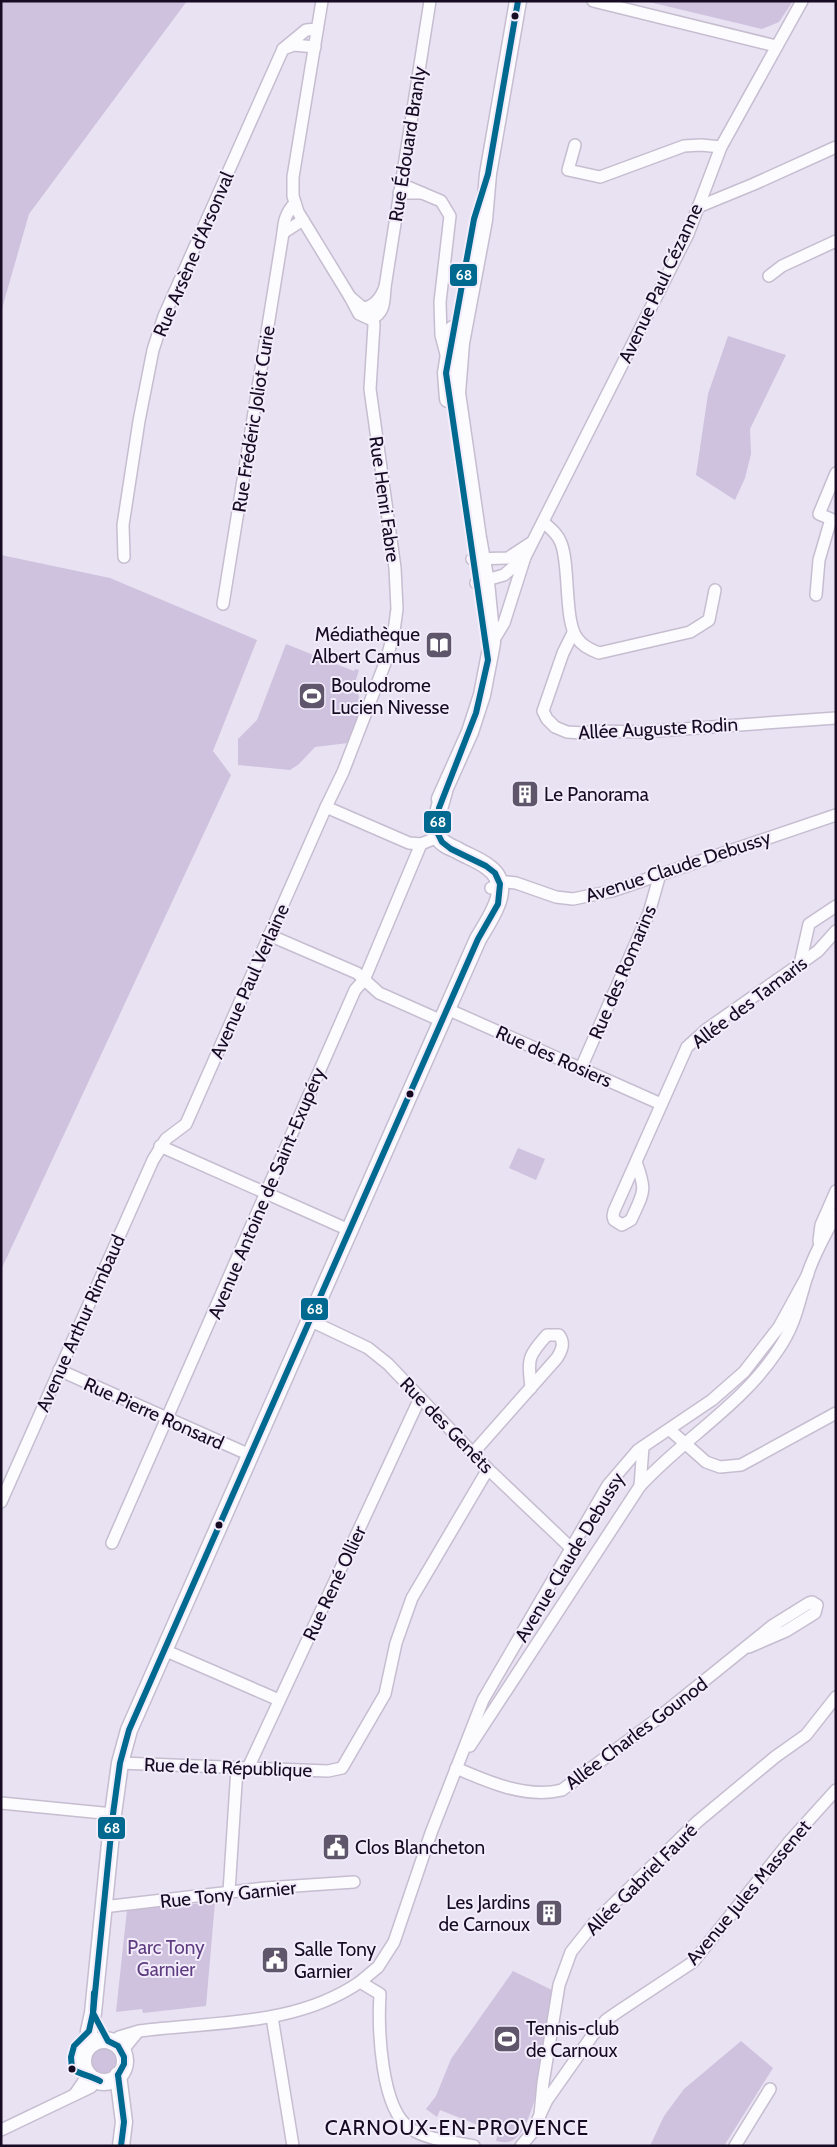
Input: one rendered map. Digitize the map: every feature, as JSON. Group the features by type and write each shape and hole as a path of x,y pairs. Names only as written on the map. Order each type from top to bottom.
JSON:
{"main road":[{"path":"477,558 457,380 484,220 488,174 518,1"},
{"path":"89,2046 89,2031 93,2013 113,1814 120,1763 129,1730 444,1015 478,939 500,899 495,887 496,875 486,865 446,845 430,840 427,832 429,818 444,791 473,724 482,695 492,643 446,386 448,359 447,323 474,219 488,174"},
{"path":"481,582 488,660"},
{"path":"93,2013 124,2064 118,2075 110,2081 95,2079"},
{"path":"114,2045 101,2040 89,2046 85,2051 83,2063 122,2108"},
{"path":"118,2075 124,2122 121,2146"}],"street":[{"path":"322,1 293,177 295,203 303,220 359,314 366,318 372,312"},
{"name":"Rue Édouard Branly","path":"372,312 382,311 430,1"},
{"path":"593,1 776,46"},
{"name":"Avenue Paul Cézanne","path":"492,643 504,624 525,557 685,239 721,147 802,1"},
{"name":"Rue Arsène d'Arsonval","path":"124,557 123,525 139,421 153,350 164,316 283,49 306,30 317,29"},
{"path":"283,49 294,45 314,46"},
{"path":"574,145 568,170 600,177 684,146 702,144 721,147"},
{"path":"698,206 754,184 836,147"},
{"path":"400,188 422,193 441,201 450,216 440,302 447,323 459,333 462,343"},
{"name":"Rue Frédéric Joliot Curie","path":"223,604 284,220 295,203"},
{"path":"283,233 303,220"},
{"path":"769,276 782,266 836,241"},
{"name":"Rue Henri Fabre","path":"372,312 370,389 398,593 394,631 379,677"},
{"path":"816,596 819,560 833,520 819,514 836,473"},
{"path":"544,522 562,543 573,633 582,645 599,653 690,632 709,620 715,590"},
{"name":"Avenue Paul Cézanne","path":"477,558 508,558 535,540"},
{"name":"Avenue Paul Cézanne","path":"481,582 504,575 525,557"},
{"name":"Allée Auguste Rodin","path":"573,633 543,712 547,720 554,727 567,732 642,732 836,718"},
{"name":"Avenue Paul Verlaine","path":"160,1146 170,1135 186,1124 343,772 379,677"},
{"path":"326,807 409,844 430,840"},
{"name":"Avenue Claude Debussy","path":"495,887 507,882 516,883 556,897 573,900 612,891 836,815"},
{"name":"Avenue Antoine de Saint-Exupéry","path":"112,1542 355,990 364,980 430,840"},
{"name":"Rue des Romarins","path":"581,1068 649,913 660,874"},
{"path":"800,964 809,924 836,906"},
{"name":"Allée des Tamaris","path":"636,1162 644,1184 644,1190 631,1220 622,1224 614,1220 612,1216 687,1047 695,1039 818,951 836,931"},
{"name":"Rue des Rosiers","path":"269,935 357,973 379,993 444,1015 581,1068 661,1104"},
{"path":"364,980 375,975"},
{"path":"174,1151 186,1124"},
{"path":"160,1146 349,1230"},
{"name":"Avenue Arthur Rimbaud","path":"1,1502 160,1146"},
{"name":"Avenue Claude Debussy","path":"819,1245 821,1225 836,1191"},
{"name":"Avenue Claude Debussy","path":"456,1768 640,1486 658,1466 747,1390 777,1352 797,1315 808,1274 819,1245 836,1214"},
{"name":"Avenue Claude Debussy","path":"114,2045 131,2038 139,2031 272,2017 312,2008 330,2000 360,1982 378,1967 394,1942 431,1833 483,1700 608,1485 638,1450 670,1430 731,1385 750,1366 779,1327 808,1274"},
{"name":"Rue des Genêts","path":"310,1320 368,1348 388,1364 488,1469 572,1548"},
{"name":"Rue Pierre Ronsard","path":"59,1370 250,1455"},
{"path":"473,1453 530,1388"},
{"name":"Rue René Ollier","path":"242,1768 272,1715 420,1398"},
{"path":"670,1430 706,1462 720,1468 741,1465 836,1413"},
{"path":"640,1486 644,1447"},
{"name":"Rue de la République","path":"120,1763 336,1771 346,1764 385,1694 396,1643 412,1598 488,1469"},
{"name":"Allée Charles Gounod","path":"456,1768 492,1783 537,1793 552,1793 562,1790 653,1722 772,1626 809,1603 812,1602 817,1605 816,1613 786,1630 749,1646"},
{"path":"164,1650 279,1700"},
{"name":"Allée Gabriel Fauré","path":"540,2115 543,2083 559,1985 571,1952 594,1923 697,1822 775,1757 806,1735 836,1697"},
{"path":"483,1700 483,1704 488,1709 497,1703"},
{"path":"229,1892 242,1768"},
{"name":"Avenue Jules Massenet","path":"521,2146 531,2134 558,2084 592,2036 606,2020 693,1962 789,1842 836,1790"},
{"path":"1,1803 113,1814"},
{"name":"Rue Tony Garnier","path":"103,1907 229,1892 354,1882"},
{"path":"360,1982 380,1994 380,2050 382,2064 397,2113 405,2125 419,2133 474,2146"},
{"path":"272,2017 293,2146"},
{"path":"1,2130 74,2095 95,2079"},
{"path":"735,2146 770,2089"}],"green space":[{"path":"1,1 187,1 29,214 1,312"},
{"path":"645,1 793,1 779,22 762,29"},
{"path":"728,336 786,355 750,429 751,454 745,478 735,500 696,475 708,394"},
{"path":"1,555 110,578 257,640 213,751 231,775 1,1270"},
{"name":"Boulodrome Lucien Nivesse","path":"286,644 354,671 355,669 359,670 355,683 362,708 348,743 315,747 299,764 290,770 238,765 238,739 257,720"},
{"path":"518,1148 545,1159 536,1180 509,1168"},
{"name":"Parc Tony Garnier","path":"215,1902 206,2006 143,2013 142,2009 116,2012 127,1910"},
{"name":"Tennis-club de Carnoux","path":"513,1971 554,1991 542,2068 531,2110 525,2126 517,2137 510,2141 502,2142 496,2141 498,2133 440,2110 437,2117 426,2109 436,2096 451,2059"},
{"path":"741,2041 773,2068 724,2146 650,2146 664,2116 684,2089"},
{"path":"104,2044 115,2049 120,2060 115,2071 104,2076 93,2071 88,2060 93,2049"}],"transit line":[{"name":"68","path":"100,2081 72,2069 71,2057 74,2046 89,2031 93,2013 113,1814 120,1763 129,1730 478,939 498,904 500,884 495,873 486,866 451,849 442,842 437,832 439,808 476,713 488,660 446,373 474,219 488,174 518,1"},
{"name":"68","path":"94,1993 93,2013 108,2041 118,2046 124,2057 124,2064 118,2075"},
{"name":"68","path":"118,2075 124,2122 121,2146"}],"place":[{"name":"Médiathèque Albert Camus","path":"439,645"},
{"name":"Boulodrome Lucien Nivesse","path":"312,696"},
{"name":"Le Panorama","path":"525,794"},
{"name":"Clos Blancheton","path":"336,1847"},
{"name":"Les Jardins de Carnoux","path":"549,1913"},
{"name":"Salle Tony Garnier","path":"275,1960"},
{"name":"Tennis-club de Carnoux","path":"507,2039"}],"district":[{"name":"CARNOUX-EN-PROVENCE","path":"457,2128"}]}
